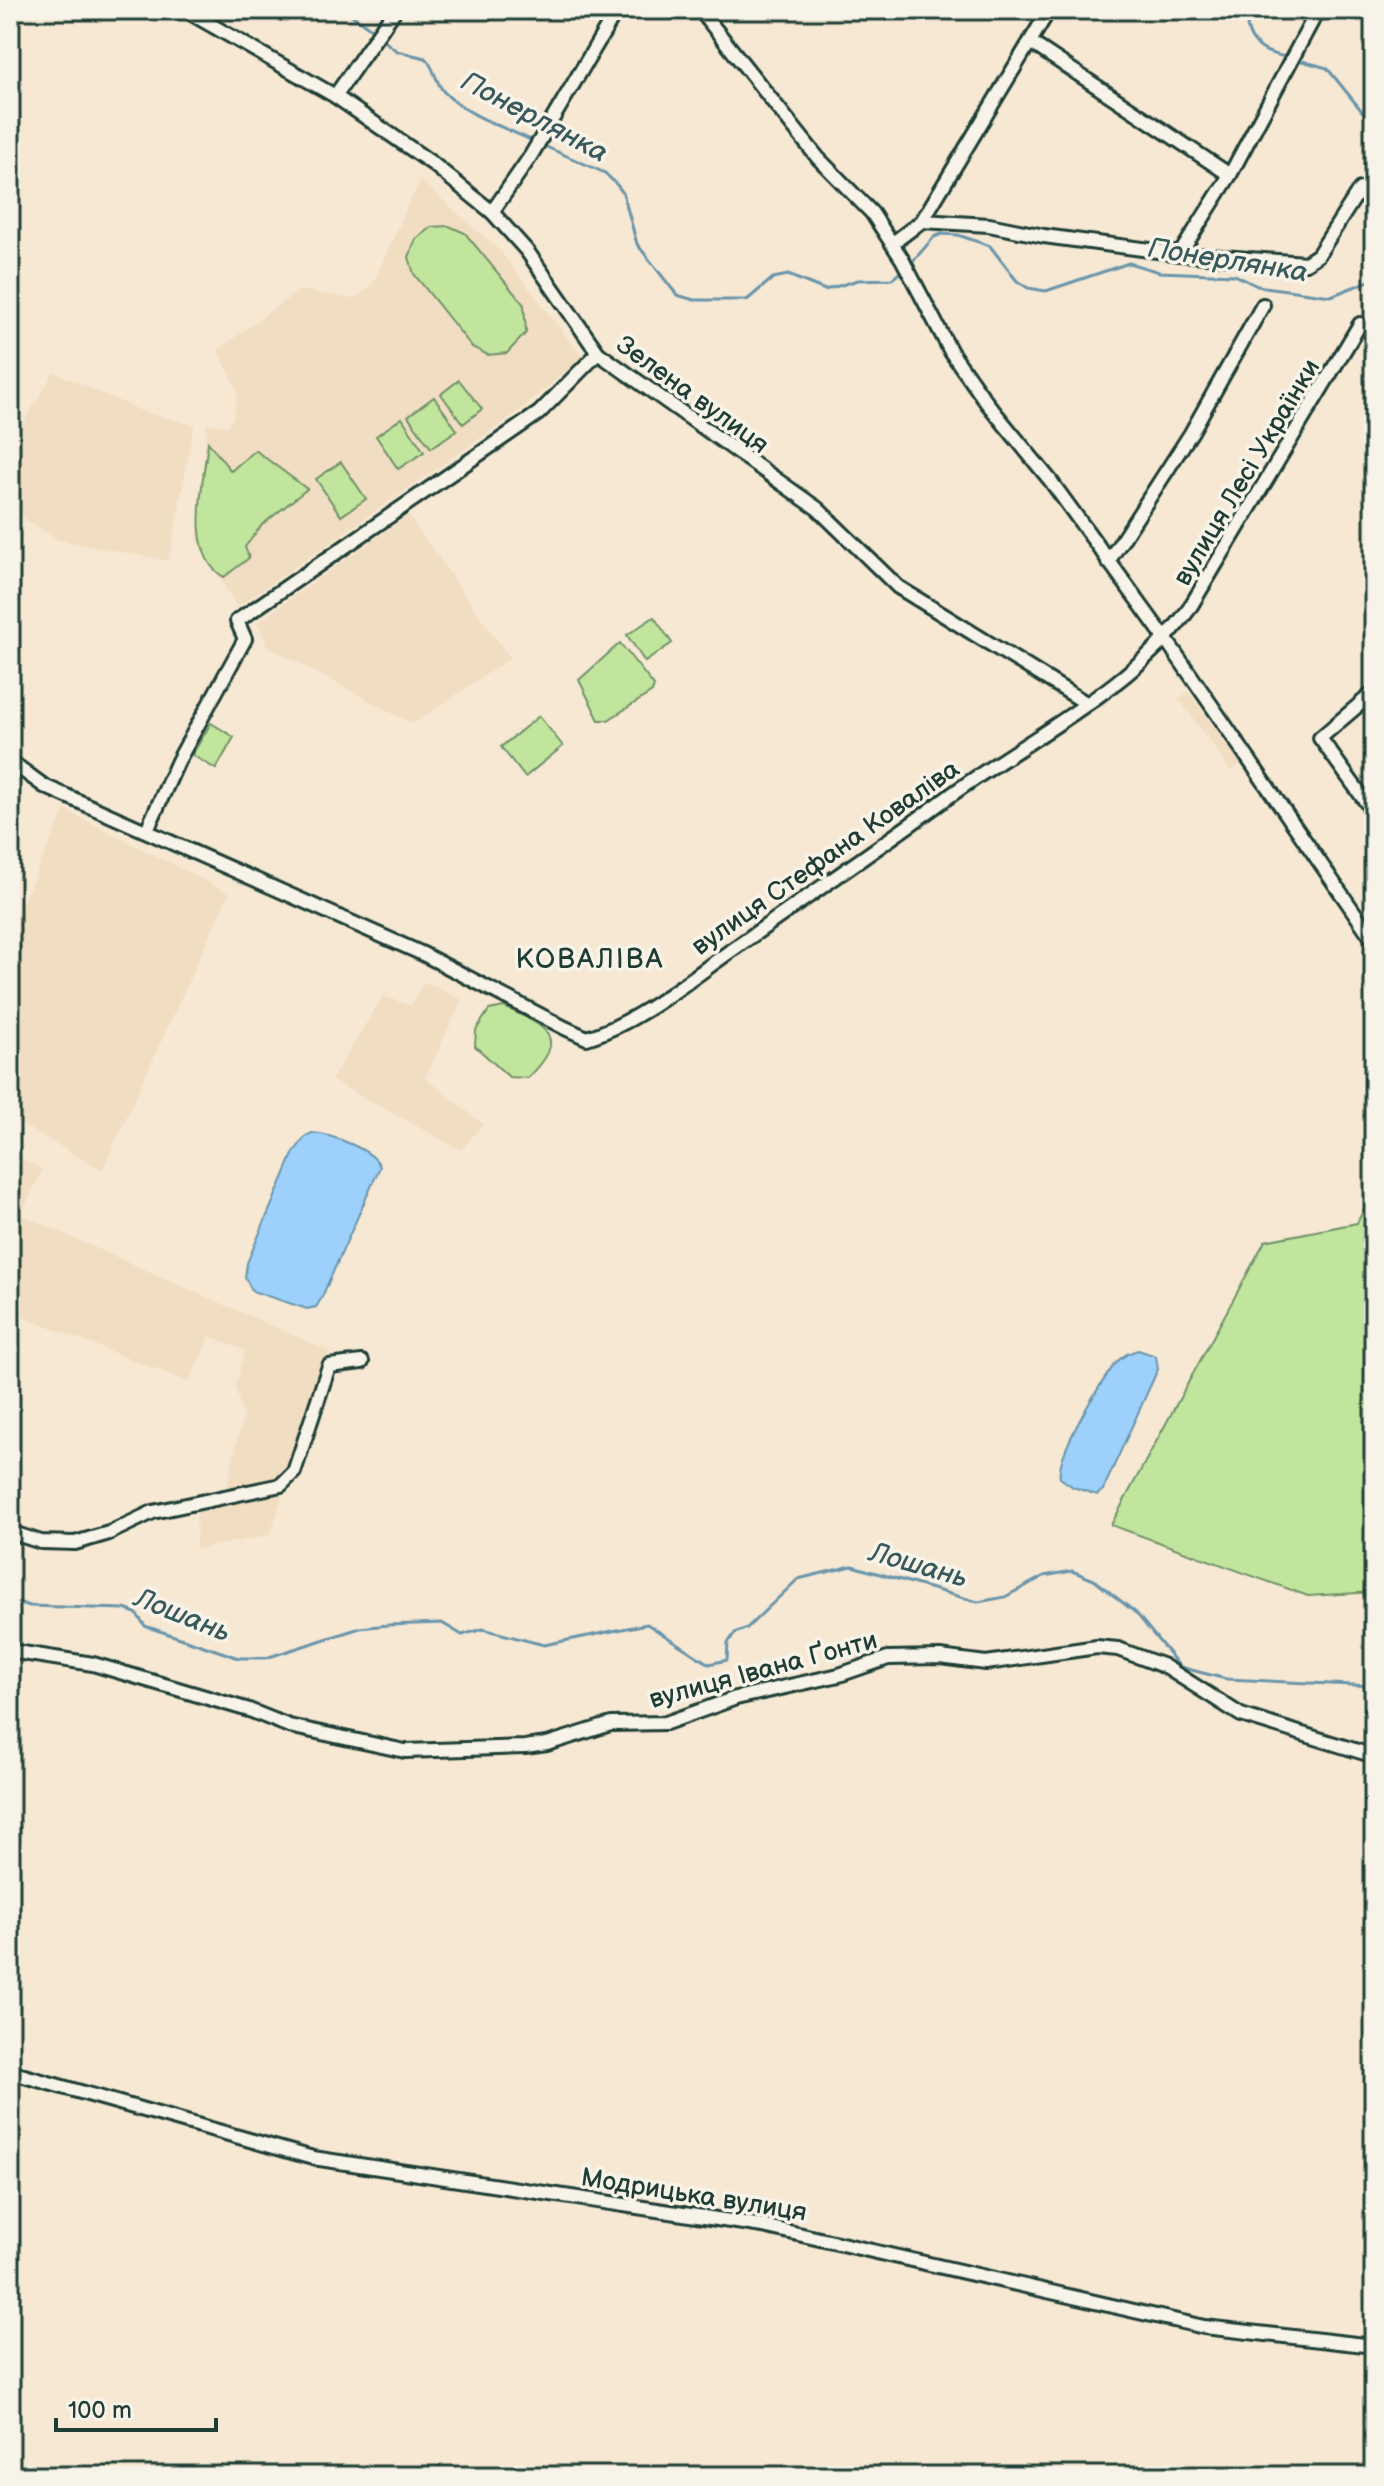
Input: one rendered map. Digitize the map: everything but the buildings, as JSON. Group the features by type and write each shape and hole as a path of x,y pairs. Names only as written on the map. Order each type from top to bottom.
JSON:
{"street":[{"name":"Зелена вулиця","path":"185,10 335,96 433,164 492,212 527,251 598,353 818,509 898,587 1086,703"},
{"path":"335,96 395,10"},
{"path":"492,212 530,157 617,10"},
{"path":"700,10 767,99 818,158 872,213 893,243 951,352 987,403 1050,480 1167,641 1372,935"},
{"path":"893,243 922,221 1049,10"},
{"path":"1180,254 1230,175 1318,10"},
{"path":"1030,42 1230,175"},
{"path":"922,221 989,225 1044,236 1180,254 1306,263 1318,255 1360,189"},
{"path":"1108,562 1191,433 1263,305"},
{"name":"вулиця Лесі Українки","path":"1167,641 1360,324"},
{"path":"147,830 178,761 245,639 237,621 539,413 598,353"},
{"name":"вулиця Стефана Коваліва","path":"10,761 44,786 423,954 587,1038 635,1016 1086,703 1167,641"},
{"path":"1374,692 1320,738 1374,813"},
{"path":"10,1532 41,1542 75,1543 109,1533 153,1512 281,1485 294,1472 329,1366 362,1362"},
{"name":"вулиця Івана Ґонти","path":"10,1651 93,1664 249,1710 289,1726 405,1751 525,1747 547,1744 611,1724 666,1723 736,1698 839,1675 888,1658 940,1657 986,1663 1097,1647 1118,1649 1164,1666 1241,1715 1374,1756"},
{"name":"Модрицька вулиця","path":"10,2072 313,2158 763,2226 1204,2327 1374,2346"}],"shaded area":[{"path":"420,180 501,252 582,357 517,413 237,607 197,541 207,423 227,427 233,418 238,391 218,350 299,290 353,299 371,287"},
{"path":"54,372 146,413 194,425 169,561 58,540 10,509 10,445"},
{"path":"408,515 510,658 413,724 267,646 258,622"},
{"path":"1188,692 1241,764 1231,771 1179,699"},
{"path":"65,810 229,893 102,1170 10,1118 10,930"},
{"path":"424,982 462,1000 425,1078 483,1124 461,1150 331,1080 383,996 411,1006"},
{"path":"10,1151 42,1170 21,1215 329,1351 270,1535 196,1549 197,1497 226,1490 243,1416 235,1387 245,1351 210,1336 189,1382 10,1312"}],"green space":[{"path":"449,226 465,233 524,305 526,333 507,353 488,355 472,347 414,274 409,257 416,239 431,227"},
{"path":"459,380 482,409 463,424 441,394"},
{"path":"434,397 457,430 431,448 408,416"},
{"path":"402,418 424,452 398,469 376,436"},
{"path":"208,442 231,471 255,450 307,489 262,525 245,547 249,558 224,577 212,566 204,552 200,534"},
{"path":"341,462 366,499 341,516 316,479"},
{"path":"654,617 672,643 645,662 627,635"},
{"path":"620,643 654,686 652,692 608,720 599,720 579,680"},
{"path":"539,716 563,746 525,777 501,747"},
{"path":"211,723 234,737 216,769 192,755"},
{"path":"504,1007 542,1027 548,1035 548,1052 528,1078 509,1077 475,1046 476,1030 489,1010"},
{"path":"1374,1189 1374,1592 1308,1596 1111,1525 1265,1241 1357,1223"}],"water":[{"path":"312,1133 330,1136 361,1149 380,1167 321,1299 316,1307 307,1309 252,1291 245,1277 247,1263 294,1152"},
{"path":"1138,1350 1156,1356 1158,1369 1103,1490 1097,1495 1073,1487 1060,1478 1060,1467 1072,1436 1110,1371 1122,1358"}],"waterway":[{"name":"Понерлянка","path":"345,10 374,31"},
{"path":"1248,10 1248,30 1256,44 1270,53 1288,57"},
{"name":"Понерлянка","path":"379,37 397,51 425,58 444,92 464,108 535,142"},
{"path":"1295,59 1327,68 1374,126"},
{"name":"Понерлянка","path":"542,145 605,173 617,185 623,193 637,244 677,295 694,300 747,300 773,278 788,275 825,290 858,280 892,279 902,271"},
{"name":"Понерлянка","path":"908,267 934,237 942,234 958,235 990,246 1017,281 1028,288 1046,291 1129,263 1159,272 1235,275 1257,286 1331,296 1374,279"},
{"name":"Лошань","path":"10,1600 30,1606 124,1609 136,1613 145,1626 239,1658 266,1658 360,1628 388,1625 442,1623 462,1635 483,1629 544,1645 647,1624 709,1664 727,1660 728,1643 735,1633 747,1628 798,1579 852,1566 978,1602 1005,1597 1044,1576 1072,1571 1094,1580 1136,1613 1180,1667 1226,1679 1374,1686"}],"district":[{"name":"КОВАЛІВА","path":"590,958"}]}
